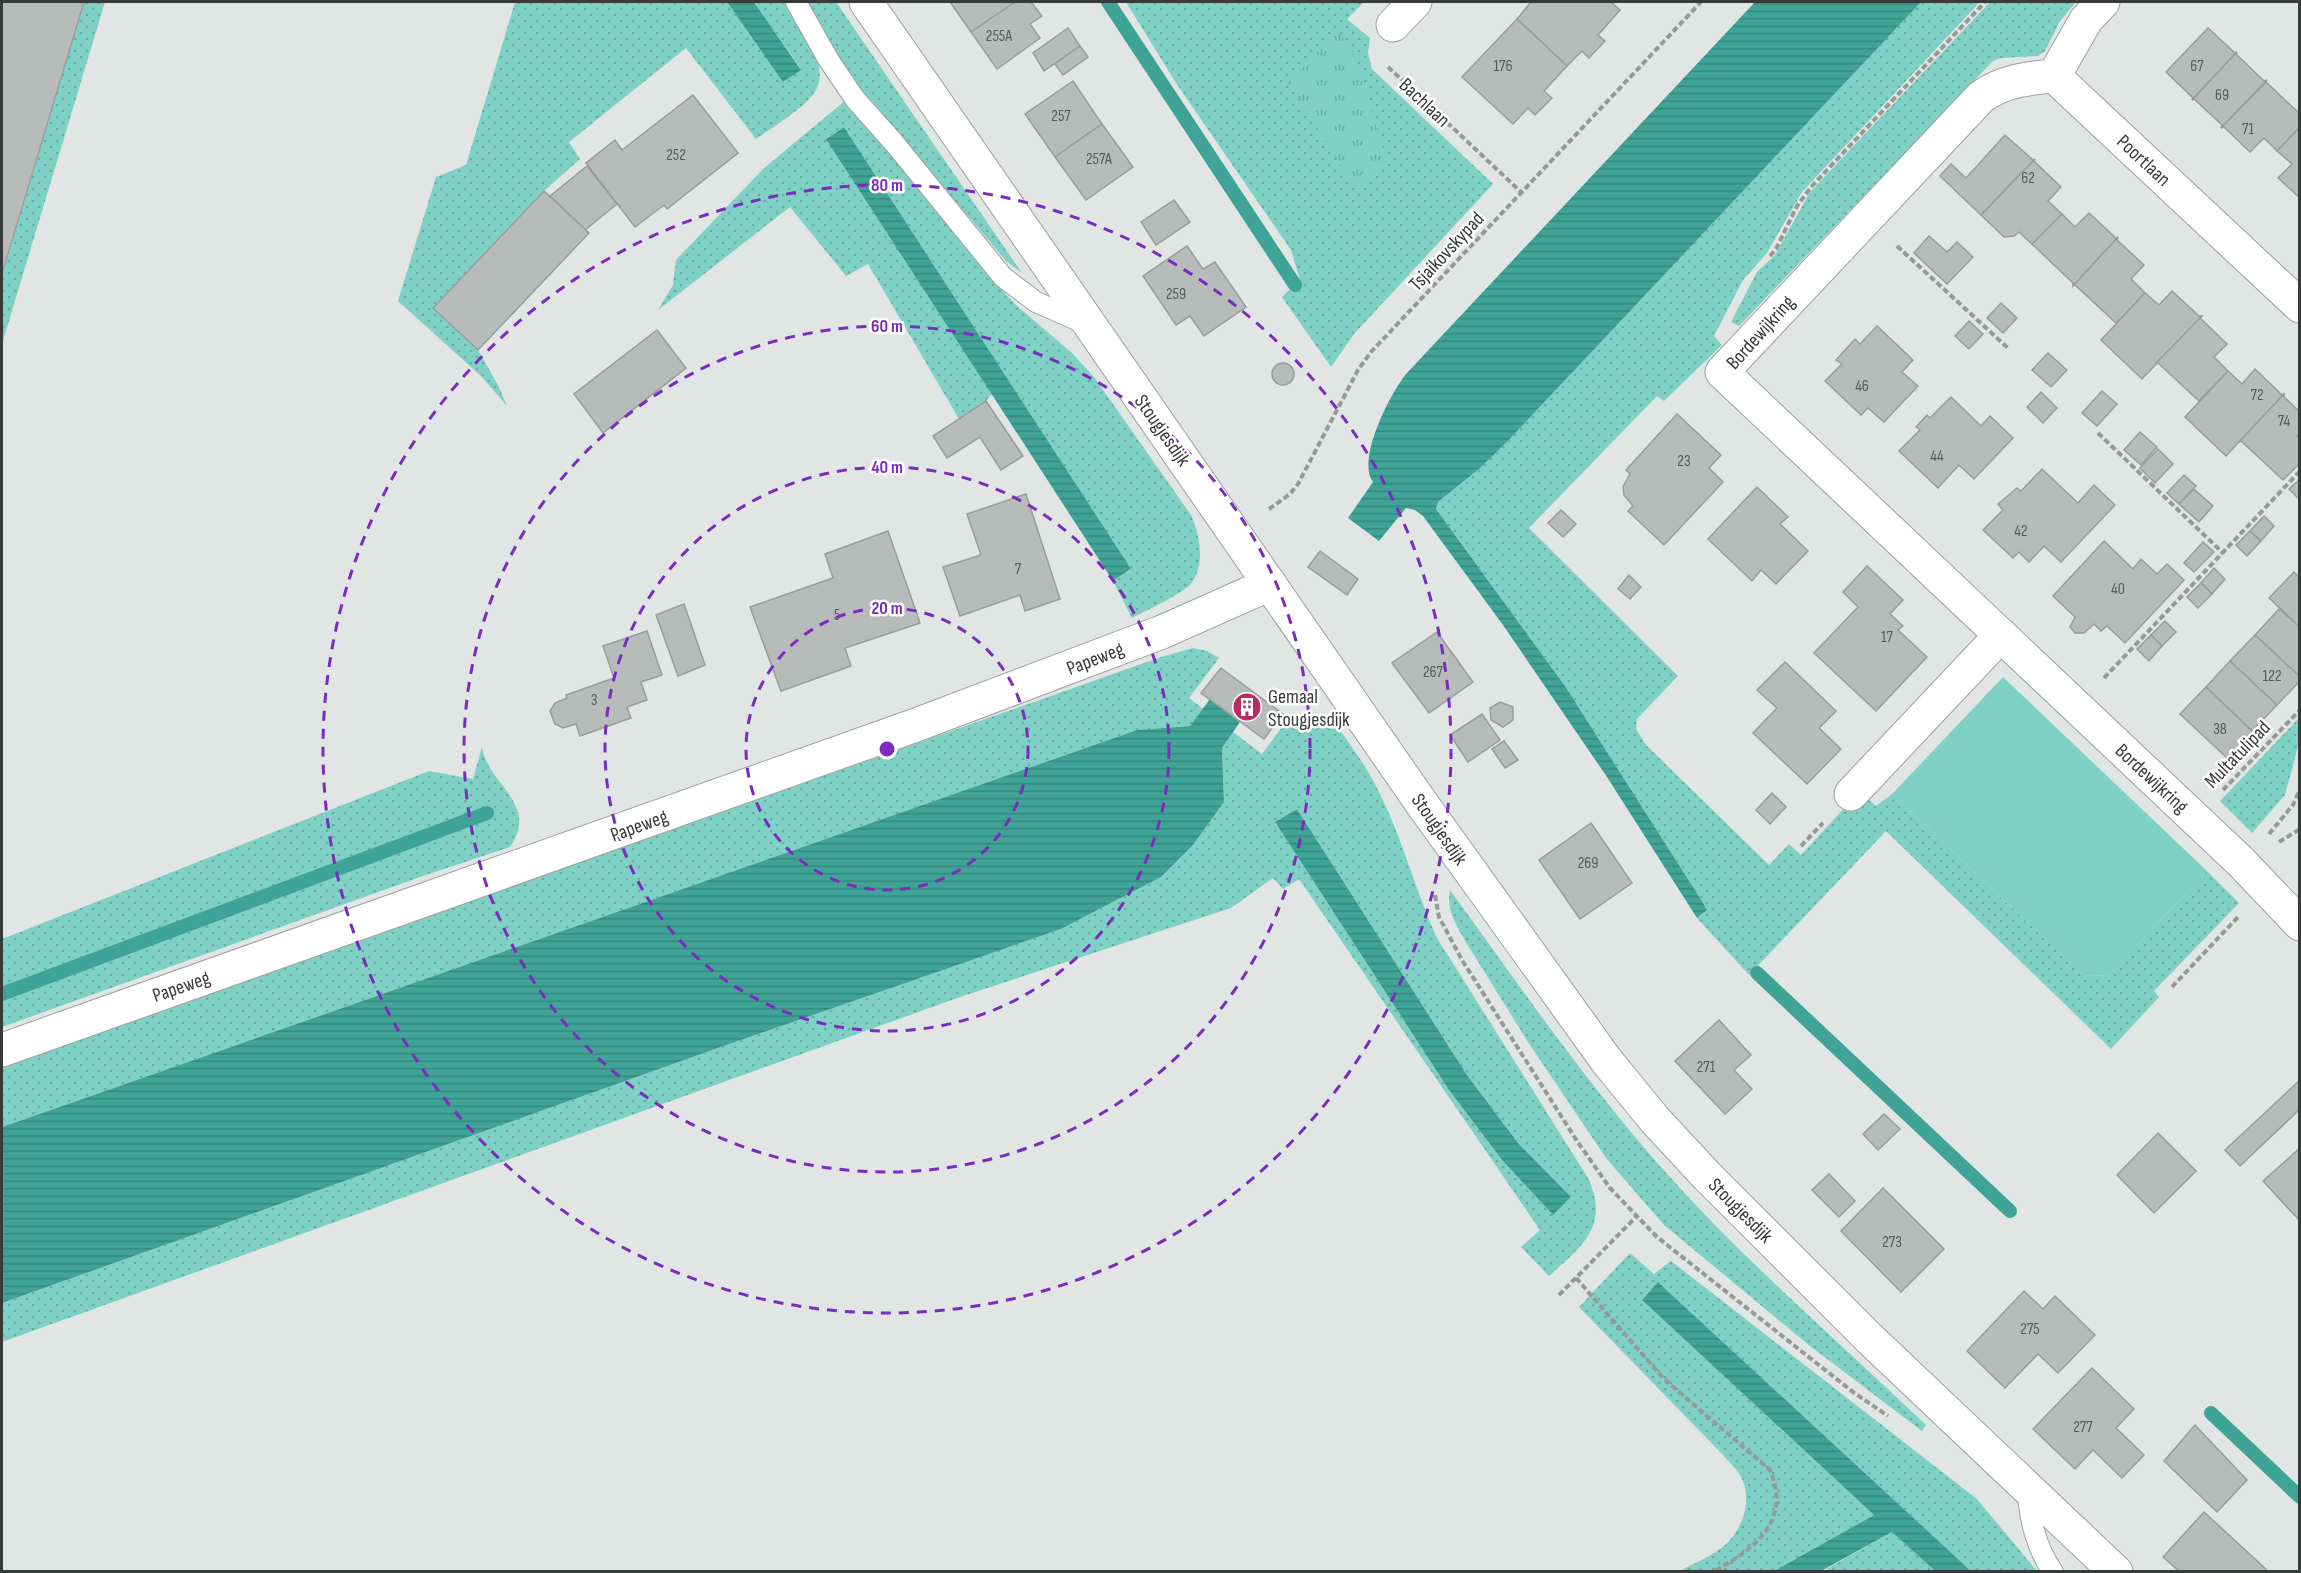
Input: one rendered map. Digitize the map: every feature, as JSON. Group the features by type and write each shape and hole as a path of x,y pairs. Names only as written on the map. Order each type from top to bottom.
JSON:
{"street":[{"name":"Stougjesdijk","path":"866,2 1420,801 1606,1060 1655,1120 1707,1176 1860,1329 2115,1572"},
{"path":"1393,25 1415,2"},
{"path":"2054,76 2086,20 2103,2"},
{"name":"Bordewijkring","path":"2054,76 2028,78 2007,83 1981,97 1722,372 2196,819 2300,924"},
{"name":"Poortlaan","path":"2054,76 2300,306"},
{"name":"Papeweg","path":"2,1050 916,725 1162,632 1270,584"},
{"path":"1851,794 2001,635"}],"lane":[{"path":"796,2 828,59 855,99 895,144 1003,277 1036,302 1090,326"},
{"path":"2027,1488 2034,1535 2053,1572"}],"path":[{"name":"Tsjaikovskypad","path":"1234,532 1294,489 1358,370 1371,352 1701,2"},
{"path":"1764,263 1776,249 1797,206 1812,186 1986,2"},
{"name":"Bachlaan","path":"1393,25 1381,39 1381,54 1384,63 1521,192"},
{"path":"1867,218 2008,349"},
{"path":"2098,433 2223,553"},
{"path":"2077,707 2300,471"},
{"name":"Multatulipad","path":"2196,819 2300,710"},
{"path":"2241,862 2285,816 2300,789"},
{"path":"2172,987 2265,888"},
{"path":"1559,1295 1636,1217"},
{"path":"1576,1278 1664,1379 1770,1470 1775,1482 1777,1498 1768,1528 1747,1551 1713,1572"}],"green space":[{"path":"84,2 105,2 2,344 2,277"},
{"path":"515,2 727,2 784,82 801,69 754,2 785,2 813,48 820,73 818,86 806,103 756,139 686,48 569,142 580,159 544,191 433,307 478,350 507,406 482,377 398,301 436,177 466,165"},
{"path":"806,2 836,2 1022,273 1006,261 858,86 845,69"},
{"path":"1126,2 1364,2 1347,19 1370,38 1368,53 1372,69 1493,184 1354,334 1331,367 1282,297 1300,280 1291,250 1176,83"},
{"path":"1921,2 1980,2 1802,192 1767,253 1743,280 1714,336 1722,345 1664,401 1657,396 1529,528 1678,676 1637,719 1636,729 1646,745 1769,865 1789,844 1801,855 1860,791 1876,806 1892,794 2083,975 2108,976 2207,871 2239,903 2154,991 2159,997 2111,1049 1886,831 1749,975 1697,918 1707,910 1565,686 1436,509 1438,502 1479,469 1506,443"},
{"path":"1990,2 2076,2 2060,21 2045,51 2038,56 2001,58 1993,61 1739,326 1731,322 1757,272 1775,255 1810,192"},
{"path":"1337,31 1351,45 1388,164 1358,192 1288,83"},
{"path":"846,100 986,273 1016,305 1072,353 1094,377 1191,515 1195,524 1200,554 1197,574 1185,589 1132,618 1113,581 1131,570 844,127 827,138 992,394 986,401 959,419 868,264 846,276 790,207 658,310 673,285 676,260 764,168"},
{"path":"1193,648 1207,651 1219,658 1189,698 1203,709 1190,726 1137,730 2,1127 2,1066 1161,657"},
{"path":"2003,677 2207,871 2108,976 2083,975 1892,794"},
{"path":"1290,716 1316,719 1339,730 1371,777 1393,822 1437,938 1588,1178 1594,1194 1596,1209 1590,1233 1573,1255 1549,1276 1521,1247 1540,1230 1299,879 1283,889 1273,878 1231,908 960,997 2,1342 2,1303 718,1048 1061,929 1161,877 1193,845 1224,802 1222,748 1233,732 1262,754","holes":["1297,809 1467,1075 1518,1143 1571,1197 1553,1215 1502,1160 1449,1090 1275,822"]},
{"path":"2299,718 2299,743 2285,795 2252,833 2220,801"},
{"path":"482,747 493,773 516,806 519,819 518,832 510,847 2,1027 2,939 429,771 473,779"},
{"path":"1450,890 1582,1071 1668,1175 1730,1240 1926,1425 1922,1431 1810,1346 1664,1225 1606,1158 1528,1042 1457,927 1450,909"},
{"path":"1630,1253 1654,1274 1671,1261 1977,1499 2037,1571 1971,1571 1658,1282 1642,1300 1874,1515 1774,1571 1680,1571 1715,1553 1725,1545 1737,1531 1741,1522 1746,1495 1741,1477 1733,1466 1579,1307"},
{"path":"1892,1532 1935,1571 1821,1572"}],"shaded area":[{"path":"727,2 754,2 801,70 783,82"},
{"path":"1755,2 1921,2 1506,443 1479,469 1438,502 1436,509 1565,686 1707,910 1697,918 1607,777 1503,625 1423,516 1415,510 1406,508 1379,541 1348,518 1373,482 1369,472 1372,443 1384,411 1406,374"},
{"path":"844,127 1131,569 1113,581 826,139"},
{"path":"1210,699 1240,722 1222,748 1224,802 1193,845 1161,877 1061,929 718,1048 2,1303 2,1127 1137,730 1190,726"},
{"path":"1297,809 1467,1075 1518,1143 1571,1197 1553,1215 1502,1160 1449,1090 1275,822"},
{"path":"1658,1282 1971,1571 1935,1571 1892,1532 1821,1571 1774,1571 1874,1515 1642,1300"}],"building":[{"path":"2,2 84,2 2,274"},
{"path":"950,2 1015,2 971,32"},
{"path":"1015,2 1031,2 1042,16 1030,24 1040,38 997,69 971,32"},
{"path":"1531,2 1611,2 1620,10 1598,35 1605,41 1589,58 1582,51 1567,66 1517,19"},
{"path":"1517,19 1567,66 1544,91 1552,98 1535,115 1528,108 1513,124 1462,77"},
{"path":"1068,28 1080,46 1044,71 1033,53"},
{"path":"2208,28 2235,53 2237,52 2192,100 2193,98 2166,72"},
{"path":"1080,46 1088,57 1063,75 1055,64"},
{"path":"2237,52 2236,54 2264,81 2267,80 2221,128 2222,125 2194,99 2192,100"},
{"path":"1073,81 1102,124 1055,157 1025,114"},
{"path":"2266,82 2300,114 2300,127 2277,151 2264,138 2250,152 2224,127 2221,128"},
{"path":"693,95 738,153 667,209 664,205 635,227 586,163 615,140 622,150"},
{"path":"1102,124 1133,167 1086,200 1055,157"},
{"path":"2300,127 2300,198 2278,178 2292,164 2277,151"},
{"path":"2005,135 2033,160 2035,159 1981,215 1940,176 1951,164 1966,178"},
{"path":"2035,159 2034,161 2061,187 2048,201 2062,214 2032,244 2019,232 2014,236 2004,237 1981,215"},
{"path":"587,166 617,204 585,230 550,196"},
{"path":"544,191 589,233 478,350 433,308"},
{"path":"1174,200 1190,222 1156,245 1141,222"},
{"path":"2089,213 2116,238 2118,237 2073,286 2073,283 2032,244 2062,214 2075,227"},
{"path":"1929,236 1947,252 1957,242 1973,257 1947,284 1914,253"},
{"path":"2118,237 2117,240 2144,265 2131,279 2145,293 2116,323 2075,285 2073,286"},
{"path":"1187,246 1203,269 1215,262 1246,307 1204,336 1190,316 1176,325 1143,276"},
{"path":"2172,291 2199,316 2202,316 2142,379 2101,340 2145,293 2159,305"},
{"path":"2001,303 2017,318 2003,333 1987,318"},
{"path":"2200,318 2227,344 2214,357 2228,371 2199,401 2157,362"},
{"path":"1969,321 1983,334 1969,349 1955,336"},
{"path":"1877,326 1913,360 1902,372 1918,386 1884,422 1868,408 1861,415 1825,381 1842,364 1836,360 1855,339 1860,344"},
{"path":"657,330 686,368 603,433 574,394"},
{"path":"2048,353 2067,370 2051,387 2032,370"},
{"path":"1283,363 1291,366 1294,374 1291,382 1283,385 1275,382 1272,374 1275,366"},
{"path":"2255,369 2282,395 2284,394 2226,456 2185,417 2228,371 2242,384"},
{"path":"2102,391 2117,404 2097,426 2082,413"},
{"path":"2041,392 2057,408 2043,423 2027,407"},
{"path":"2284,394 2284,397 2300,412 2300,434 2297,436 2300,438 2300,463 2283,480 2241,441 2239,442"},
{"path":"1951,397 1981,426 1990,416 2013,438 1974,479 1959,465 1938,488 1899,451 1920,430 1916,427 1927,415 1930,418"},
{"path":"986,401 1023,456 1001,470 980,437 947,458 933,436"},
{"path":"1677,414 1721,455 1709,468 1723,482 1664,545 1628,511 1633,506 1624,495 1623,487 1630,474 1626,470"},
{"path":"2140,432 2157,447 2141,465 2124,450"},
{"path":"2158,449 2173,464 2155,483 2140,468"},
{"path":"2042,469 2078,503 2094,485 2115,505 2061,562 2044,546 2029,562 2019,552 2013,558 1983,530 2003,510 1998,504 2017,488 2021,491"},
{"path":"2184,475 2196,486 2179,504 2167,493"},
{"path":"2300,479 2300,500 2289,489"},
{"path":"1757,487 1788,517 1780,524 1808,551 1776,584 1761,570 1752,581 1708,539"},
{"path":"2194,489 2213,506 2199,522 2179,504"},
{"path":"1026,494 1060,599 1025,611 1020,595 960,616 943,567 981,555 967,514"},
{"path":"1561,510 1576,524 1563,537 1548,523"},
{"path":"2264,516 2274,526 2261,541 2250,531"},
{"path":"888,531 920,623 845,648 851,666 781,691 750,607 833,578 825,554"},
{"path":"2250,531 2261,541 2247,556 2236,545"},
{"path":"2104,541 2133,569 2141,559 2157,574 2167,564 2184,580 2125,643 2107,626 2101,631 2094,624 2084,633 2075,633 2070,627 2075,617 2053,596"},
{"path":"2203,542 2214,552 2194,572 2184,563"},
{"path":"1320,551 1358,579 1347,595 1308,567"},
{"path":"1867,566 1903,600 1890,614 1903,626 1898,630 1927,657 1876,711 1814,653 1858,607 1843,592"},
{"path":"2214,568 2225,579 2212,594 2201,583"},
{"path":"2294,572 2300,578 2300,627 2269,598"},
{"path":"1629,575 1641,587 1630,599 1618,589"},
{"path":"2201,583 2212,594 2198,608 2187,597"},
{"path":"684,604 705,665 678,676 656,615"},
{"path":"2279,609 2300,627 2300,677 2255,635"},
{"path":"2165,621 2176,632 2162,646 2151,635"},
{"path":"647,631 662,675 641,682 647,700 627,707 631,718 580,736 576,724 563,728 555,724 550,711 555,703 567,698 566,695 614,678 603,646"},
{"path":"1437,632 1473,682 1429,713 1392,663"},
{"path":"2151,635 2162,646 2149,661 2137,649"},
{"path":"2255,635 2300,677 2300,681 2277,705 2230,661"},
{"path":"2230,661 2277,705 2252,731 2206,687"},
{"path":"1785,662 1836,711 1819,728 1841,749 1807,784 1753,733 1777,708 1757,690"},
{"name":"Gemaal Stougjesdijk","path":"1221,668 1283,714 1264,739 1201,693"},
{"path":"2206,687 2252,731 2227,758 2180,714"},
{"path":"1500,702 1513,707 1513,720 1503,727 1491,720 1490,708"},
{"path":"1482,714 1500,740 1468,762 1450,735"},
{"path":"1504,741 1518,760 1505,768 1492,749"},
{"path":"1772,793 1786,807 1770,824 1756,810"},
{"path":"1591,823 1632,883 1580,919 1539,860"},
{"path":"1719,1020 1751,1055 1734,1070 1752,1089 1725,1114 1675,1061"},
{"path":"2300,1080 2300,1109 2240,1166 2225,1150"},
{"path":"1884,1114 1900,1129 1878,1150 1863,1134"},
{"path":"2158,1133 2196,1171 2154,1213 2117,1175"},
{"path":"2300,1148 2300,1219 2299,1220 2263,1181"},
{"path":"1829,1174 1855,1201 1839,1217 1812,1190"},
{"path":"1883,1188 1944,1249 1901,1292 1841,1231"},
{"path":"2024,1291 2043,1309 2055,1296 2095,1335 2058,1373 2038,1354 2005,1388 1967,1351"},
{"path":"2092,1368 2134,1409 2116,1428 2144,1455 2122,1478 2093,1450 2075,1469 2033,1429"},
{"path":"2195,1425 2247,1480 2217,1512 2164,1461"},
{"path":"2204,1512 2268,1571 2180,1572 2163,1557"}],"waterway":[{"path":"1108,2 1295,285"},
{"path":"2,994 487,813"},
{"path":"1757,973 2010,1211"},
{"path":"2211,1413 2300,1497"}],"place":[{"name":"Gemaal Stougjesdijk","path":"1247,707"}]}
